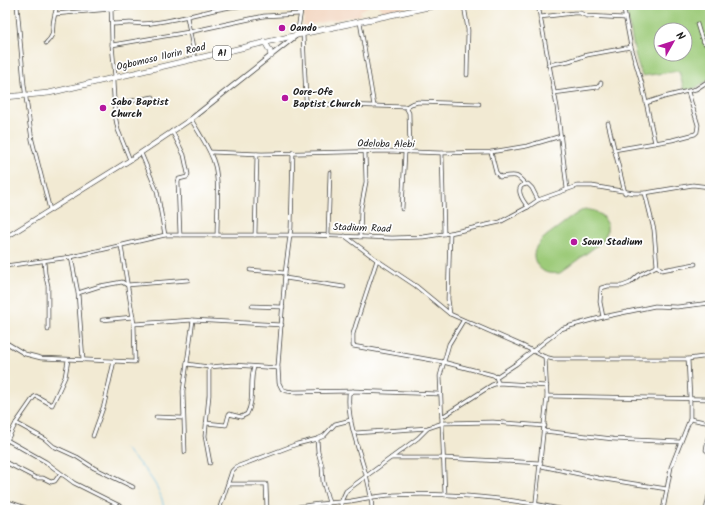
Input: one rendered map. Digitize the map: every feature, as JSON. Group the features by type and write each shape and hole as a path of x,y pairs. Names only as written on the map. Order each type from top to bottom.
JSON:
{"highway":[{"name":"Ogbomoso Ilorin Road","path":"5,97 49,93 264,42 438,5"},
{"path":"264,42 270,51 271,56"}],"main road":[{"path":"5,238 141,153 191,119 300,35"}],"street":[{"path":"17,5 24,84 34,147 50,210"},
{"path":"46,43 52,38 56,5"},
{"path":"111,5 115,104 120,137 130,160"},
{"path":"55,14 111,9 129,5"},
{"path":"302,5 300,14 300,35 307,102 313,104 406,107 418,102 479,104"},
{"path":"464,5 468,30 467,75"},
{"path":"538,5 561,136 567,189"},
{"path":"623,5 631,47 655,143"},
{"path":"112,24 132,23 140,25 239,6"},
{"path":"540,17 580,13 587,16 625,18"},
{"path":"112,46 264,16 300,14"},
{"path":"187,17 195,59"},
{"path":"360,22 374,106"},
{"path":"697,24 702,41 705,45 710,47"},
{"path":"548,65 569,61 587,55 631,47"},
{"path":"646,103 664,97 688,92 710,80"},
{"path":"554,93 598,87 601,83"},
{"path":"614,150 692,135 697,132 698,125 688,92"},
{"path":"115,104 153,97"},
{"path":"406,107 409,114 410,152"},
{"path":"191,119 210,152 215,165 217,176 217,235"},
{"path":"608,123 625,192"},
{"path":"172,131 184,155 188,174 187,177 179,179 178,182 180,235"},
{"name":"Odeloba Alebi","path":"210,152 257,154 365,151 442,154 491,152 528,146 561,136"},
{"path":"360,237 361,208 366,182 365,151"},
{"path":"293,152 291,228 285,273 278,368 279,383 282,389 287,391 353,391 440,394"},
{"path":"402,209 405,152"},
{"path":"491,152 497,174 500,177 512,175 517,176 525,184 528,184 532,188 538,200"},
{"path":"141,153 157,191 165,235"},
{"path":"255,235 257,154"},
{"path":"442,154 444,234"},
{"path":"328,235 330,172"},
{"path":"525,184 521,187 520,192 521,198 528,207"},
{"name":"Stadium Road","path":"5,266 71,257 165,235 328,235 360,237 416,237 444,234 500,222 538,200 577,186 592,186 625,192 645,193 693,185 710,187"},
{"path":"645,193 654,230 657,266 662,270 695,264"},
{"path":"450,233 448,299 450,314"},
{"path":"345,236 416,286 450,314 545,357 552,359 688,360 710,356"},
{"path":"5,342 32,356 68,360 135,362 134,324 121,246"},
{"path":"71,257 78,293 83,360"},
{"path":"377,260 353,334 353,346 443,362 493,375 496,377 498,383"},
{"path":"44,261 48,286 48,330"},
{"path":"603,317 600,302 601,288 608,286 622,286 630,283 639,275 657,266"},
{"path":"250,270 285,273"},
{"path":"285,278 344,287"},
{"path":"78,293 100,286 122,282 127,285 188,280"},
{"path":"496,377 516,364 561,329 603,317 655,306 677,307 710,303"},
{"path":"252,306 283,307"},
{"path":"102,320 133,317"},
{"path":"134,324 193,320 282,325"},
{"path":"185,452 183,391 193,320"},
{"path":"445,495 440,376 449,344 463,321"},
{"path":"535,510 547,396 545,357"},
{"path":"5,444 16,423 36,396 52,405 65,377 68,360"},
{"path":"663,510 671,467 690,419 688,360"},
{"path":"94,436 104,405 114,361"},
{"path":"187,364 209,367 233,365 278,368"},
{"path":"209,367 210,395 205,441 210,463"},
{"path":"206,423 226,425 229,414 241,417 247,414 252,401 251,376 254,367"},
{"path":"442,417 492,385 498,383 547,386"},
{"path":"353,391 349,394 351,420 366,475 372,510"},
{"path":"547,396 710,399"},
{"path":"156,417 183,418"},
{"path":"690,419 710,424 706,450 710,453"},
{"path":"219,510 233,469 291,446 317,439 324,436 336,423 351,420"},
{"path":"355,434 428,428 443,423 493,422 545,426"},
{"path":"16,423 46,439 53,446 77,457 94,468 133,488"},
{"path":"341,510 341,502 346,491 366,475 392,458 418,438 428,428"},
{"path":"544,431 613,439 681,442"},
{"path":"317,439 324,487 329,503"},
{"path":"7,440 41,459 66,478"},
{"path":"392,458 443,458 541,464 598,478 667,489"},
{"path":"5,462 36,478 43,478 51,482 55,481 60,474 74,483 128,510"},
{"path":"228,484 266,484 266,510"},
{"path":"706,510 710,491"},
{"path":"285,510 299,506 392,495 445,495 535,503 565,510"},
{"path":"5,500 32,510"},
{"path":"323,510 329,503"}],"shaded area":[{"path":"305,5 370,5 360,11 361,15 303,26"},
{"path":"377,5 416,5 384,12"},
{"path":"5,296 10,336 5,337"}],"green space":[{"path":"625,5 710,5 710,79 695,88 684,90 679,71 642,76 636,58"},
{"path":"585,209 595,211 602,216 607,225 607,232 603,241 560,273 543,271 538,266 535,259 534,253 536,247 545,237"}],"waterway":[{"path":"124,448 150,476 159,492 164,510"}],"place":[{"name":"Oando","path":"282,28"},
{"name":"Oore-Ofe Baptist Church","path":"285,98"},
{"name":"Sabo Baptist Church","path":"103,108"},
{"name":"Soun Stadium","path":"574,242"}]}
